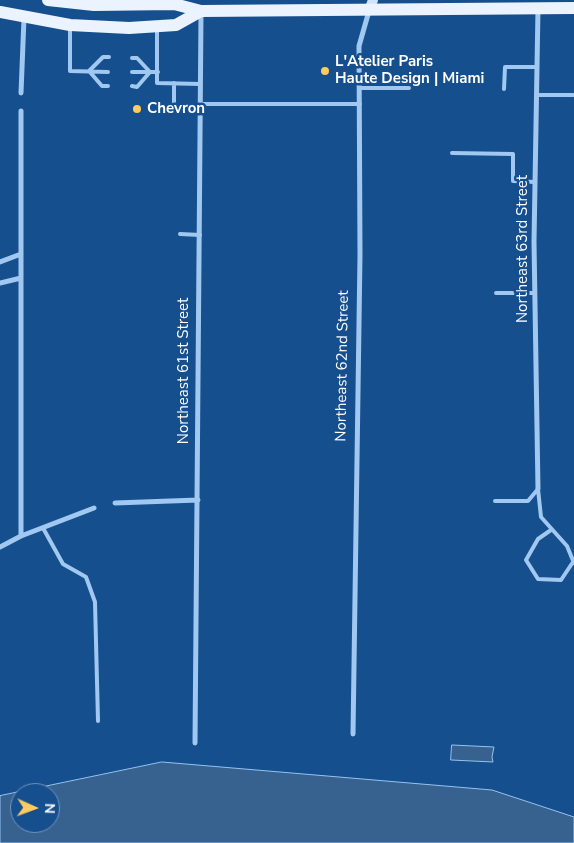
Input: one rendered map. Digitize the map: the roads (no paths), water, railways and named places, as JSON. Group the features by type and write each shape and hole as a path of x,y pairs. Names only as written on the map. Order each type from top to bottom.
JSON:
{"main road":[{"path":"48,0 94,5 538,4 574,8"},
{"path":"0,12 24,18 70,25 157,27 176,25 201,5"}],"street":[{"name":"Northeast 62nd Street","path":"353,734 360,255 359,46 371,4"},
{"name":"Northeast 63rd Street","path":"538,4 535,182 538,489"},
{"name":"Northeast 61st Street","path":"195,742 201,5"},
{"path":"21,93 24,18"},
{"path":"21,111 21,536"},
{"path":"0,262 21,254"},
{"path":"0,283 21,278"},
{"path":"115,503 198,500"},
{"path":"0,547 21,536 94,508"}],"lane":[{"path":"70,25 70,71 108,72"},
{"path":"157,27 157,83 200,84"},
{"path":"89,71 104,57 108,57"},
{"path":"132,58 138,58 150,72"},
{"path":"504,89 505,66 537,66"},
{"path":"89,71 102,86 108,86"},
{"path":"132,72 158,72"},
{"path":"132,86 137,87 150,72"},
{"path":"174,83 174,106"},
{"path":"359,88 409,88"},
{"path":"536,95 573,95"},
{"path":"200,104 360,104"},
{"path":"452,153 513,154 513,181 535,182"},
{"path":"180,234 200,235"},
{"path":"496,292 535,293"},
{"path":"495,501 528,501 538,489"},
{"path":"538,489 541,516 551,530 567,546 574,563 561,580 538,580 526,560 538,539 551,530"},
{"path":"43,528 63,564 86,577 92,590 95,602 98,721"}],"water":[{"path":"452,745 494,747 493,762 451,760"},
{"path":"162,762 492,790 574,817 574,843 0,843 0,796 10,794 10,833 60,833 60,783"}],"place":[{"name":"L'Atelier Paris Haute Design | Miami","path":"325,71"},
{"name":"Chevron","path":"137,109"}]}
